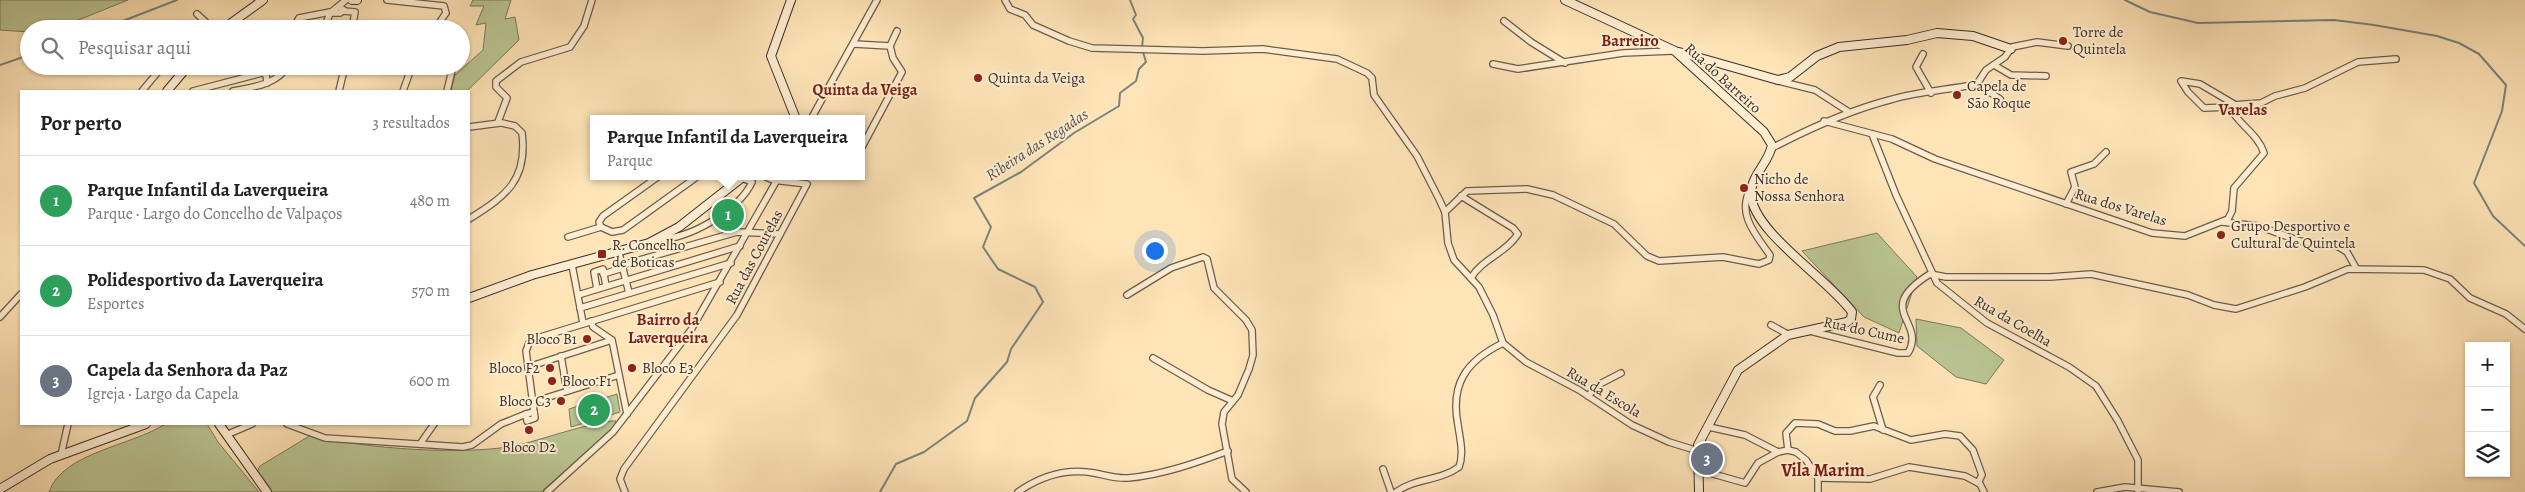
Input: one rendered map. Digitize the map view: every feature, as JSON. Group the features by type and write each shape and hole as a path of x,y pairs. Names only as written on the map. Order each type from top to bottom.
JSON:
{"street":[{"path":"235,20 263,0"},
{"path":"298,20 299,18 331,11 346,0"},
{"path":"331,11 336,15 352,0 357,0"},
{"path":"387,0 444,6 446,12 441,20"},
{"path":"500,123 498,119 507,98 496,87 496,81 524,61 570,47 584,26 592,0"},
{"path":"791,0 775,40 771,56 794,115"},
{"path":"813,115 877,0"},
{"path":"1005,0 1010,9 1025,15 1031,23 1075,43 1102,49 1263,49 1304,56 1331,58 1354,66 1370,76 1374,95 1417,156 1445,212 1451,253 1461,270 1479,287 1493,315 1502,343 1478,357 1466,370 1459,385 1455,401 1462,454 1459,467 1442,476 1410,482 1396,492"},
{"name":"Rua do Barreiro","path":"1565,0 1674,50 1764,132 1770,140 1772,148"},
{"path":"342,9 355,12 354,20"},
{"path":"328,20 331,11"},
{"path":"197,14 203,20"},
{"path":"1504,21 1533,43 1549,51 1565,63"},
{"path":"865,141 902,72 891,54 890,46 897,31"},
{"path":"1774,79 1790,77 1817,56 1839,47 1907,40 1933,34 1953,33 1980,37 2011,49"},
{"path":"1953,33 1982,40 1995,46"},
{"path":"1977,84 1984,71 2018,45 2037,42 2068,46"},
{"path":"854,44 890,46"},
{"path":"1493,64 1514,69 1623,53 1674,50 1815,90 1849,112"},
{"path":"1923,54 1916,67 1931,93"},
{"path":"2222,222 2231,214 2235,186 2264,153 2262,146 2236,118 2232,105 2197,82 2185,79 2180,81 2186,91 2203,108 2213,109 2224,105 2232,105 2261,103 2275,96 2305,88 2362,61 2396,59"},
{"path":"1994,65 2011,74 2046,76"},
{"path":"143,90 155,75"},
{"path":"168,90 180,75"},
{"path":"199,90 255,75"},
{"path":"266,75 267,83"},
{"path":"237,90 267,83 282,75"},
{"path":"339,90 343,75"},
{"path":"402,90 408,75"},
{"path":"447,90 451,75"},
{"path":"1445,212 1469,190 1520,189 1543,192 1614,224 1637,243 1647,256 1656,260 1667,262 1723,257 1762,264 1769,260 1770,255 1750,226 1744,197 1752,188 1772,148 1824,121 1888,100 1977,84 2000,99"},
{"name":"Rua dos Varelas","path":"1824,121 1898,142 1941,161 2145,231 2163,235 2189,235 2222,222"},
{"path":"470,127 500,123 515,126 522,133 523,160 519,176 510,189 470,218"},
{"name":"Rua da Coelha","path":"1872,134 1896,195 1932,274 1948,293 1987,323 2077,372 2096,386 2136,454 2139,465 2138,490"},
{"path":"2066,204 2075,188 2070,175 2071,172 2096,163 2106,152"},
{"path":"601,227 599,222 603,216 653,180"},
{"path":"568,237 601,227 612,232 623,230 692,180"},
{"path":"470,298 532,275 619,253 657,239 679,227 739,180"},
{"path":"657,239 675,239 706,224 749,191 752,183 748,180"},
{"path":"547,492 609,436 691,330 777,180"},
{"name":"Rua das Courelas","path":"625,492 620,479 630,460 707,359 737,315 808,184 777,180"},
{"path":"1699,492 1698,451 1701,440 1740,368 1790,335 1847,322 1851,319 1852,312 1843,299 1768,228 1753,206 1752,188"},
{"path":"1461,196 1514,228 1518,234 1497,255 1476,271 1471,278"},
{"path":"2222,222 2258,226 2300,241 2337,246 2347,252 2356,268"},
{"path":"603,274 622,266 737,232 748,231 780,234"},
{"path":"578,295 740,246"},
{"path":"619,253 628,294"},
{"path":"1127,295 1172,268 1201,257 1206,258 1214,288 1246,320 1251,328 1252,360 1240,393 1226,408 1222,418 1222,431 1228,451 1233,481 1246,492"},
{"path":"580,308 731,263"},
{"path":"572,265 583,323"},
{"path":"1932,274 1946,277 2050,277 2091,274 2188,294 2224,308 2236,309 2307,286 2343,270 2356,268 2424,270 2438,273 2452,280 2470,298 2506,314 2525,329"},
{"path":"597,289 594,272 603,269 606,286"},
{"name":"Rua do Cume","path":"1806,330 1901,354 1908,353 1912,348 1913,340 1901,307 1901,300 1911,288 1932,274"},
{"path":"290,425 323,438 468,446 501,424 526,414 527,421 535,418 526,351 531,341 583,323 720,282"},
{"path":"0,317 20,295"},
{"path":"591,321 593,327 612,340 627,414"},
{"path":"1771,325 1790,335"},
{"path":"528,367 612,340"},
{"name":"Rua da Escola","path":"1502,343 1531,365 1588,396 1632,425 1669,442 1698,451"},
{"path":"562,356 567,391"},
{"path":"1152,358 1208,390 1233,401"},
{"path":"1588,396 1598,385 1621,373"},
{"path":"533,402 619,375"},
{"path":"1880,386 1873,397 1883,430"},
{"path":"1788,450 1786,433 1795,423 1818,424 1838,431 1854,431 1873,426 1896,437 1914,440 1953,433 1960,435 1967,441 1978,461 1982,476 1978,483"},
{"path":"61,454 68,425"},
{"path":"0,489 37,466 61,454 143,425"},
{"path":"220,425 267,492"},
{"path":"226,435 250,425"},
{"path":"420,444 433,425"},
{"path":"1709,427 1745,435 1778,452"},
{"path":"1699,470 1745,483 1758,462 1778,452 1788,450 1797,452 1804,458 1818,478 1818,492"},
{"path":"1018,492 1042,477 1061,472 1082,471 1130,478 1198,462 1228,451"},
{"path":"1818,478 1870,479 1909,467 1960,475 1978,483 1984,492"},
{"path":"1383,469 1391,492"},
{"path":"2097,492 2122,487 2138,490 2179,492"}],"green space":[{"path":"0,0 128,0 78,20 20,20 20,31 0,30"},
{"path":"473,0 511,0 505,19 515,17 519,40 468,90 451,90 455,75 470,75 470,62 483,50 486,23 476,25 484,6 470,6"},
{"path":"1877,233 1917,277 1899,333 1864,317 1802,251"},
{"path":"1916,319 1961,328 2004,360 1986,384 1956,377 1917,346"},
{"path":"617,394 620,412 571,427 569,409"},
{"path":"616,421 614,427 541,492 271,492 257,472 260,466 311,435 332,440 386,447 472,450 519,445"},
{"path":"163,425 208,425 218,442 259,492 49,492 57,478 68,468 83,459 151,432"}],"waterway":[{"path":"125,20 177,0"},
{"name":"Ribeira das Regadas","path":"1130,0 1136,15 1133,19 1143,38 1142,47"},
{"path":"2125,0 2150,12 2198,23 2334,20 2374,25 2437,36 2459,43 2479,54 2506,85 2502,111 2474,183 2493,216 2525,246"},
{"name":"Ribeira das Regadas","path":"880,492 896,464 924,452 967,421 975,398 1007,362 1011,349 1043,302 1035,287 998,269 983,247 991,227 974,198 1021,172 1074,133 1119,106 1120,93 1136,81 1139,69 1146,62 1143,52"},
{"path":"0,65 20,58"}],"place":[{"name":"Torre de Quintela","path":"2063,41"},
{"name":"Quinta da Veiga","path":"978,78"},
{"name":"Capela de São Roque","path":"1957,95"},
{"name":"Nicho de Nossa Senhora","path":"1744,188"},
{"name":"Parque Infantil da Laverqueira","path":"728,215"},
{"name":"Grupo Desportivo e Cultural de Quintela","path":"2221,235"},
{"name":"R. Concelho de Boticas","path":"602,254"},
{"name":"Bloco B1","path":"587,339"},
{"name":"Bloco F2","path":"550,368"},
{"name":"Bloco E3","path":"632,368"},
{"name":"Bloco F1","path":"552,381"},
{"name":"Bloco C3","path":"561,401"},
{"name":"Polidesportivo da Laverqueira","path":"594,410"},
{"name":"Bloco D2","path":"529,430"},
{"name":"Capela da Senhora da Paz","path":"1707,459"}],"district":[{"name":"Barreiro","path":"1630,41"},
{"name":"Quinta da Veiga","path":"865,90"},
{"name":"Varelas","path":"2243,110"},
{"name":"Bairro da Laverqueira","path":"668,329"},
{"name":"Vila Marim","path":"1823,470"}]}
